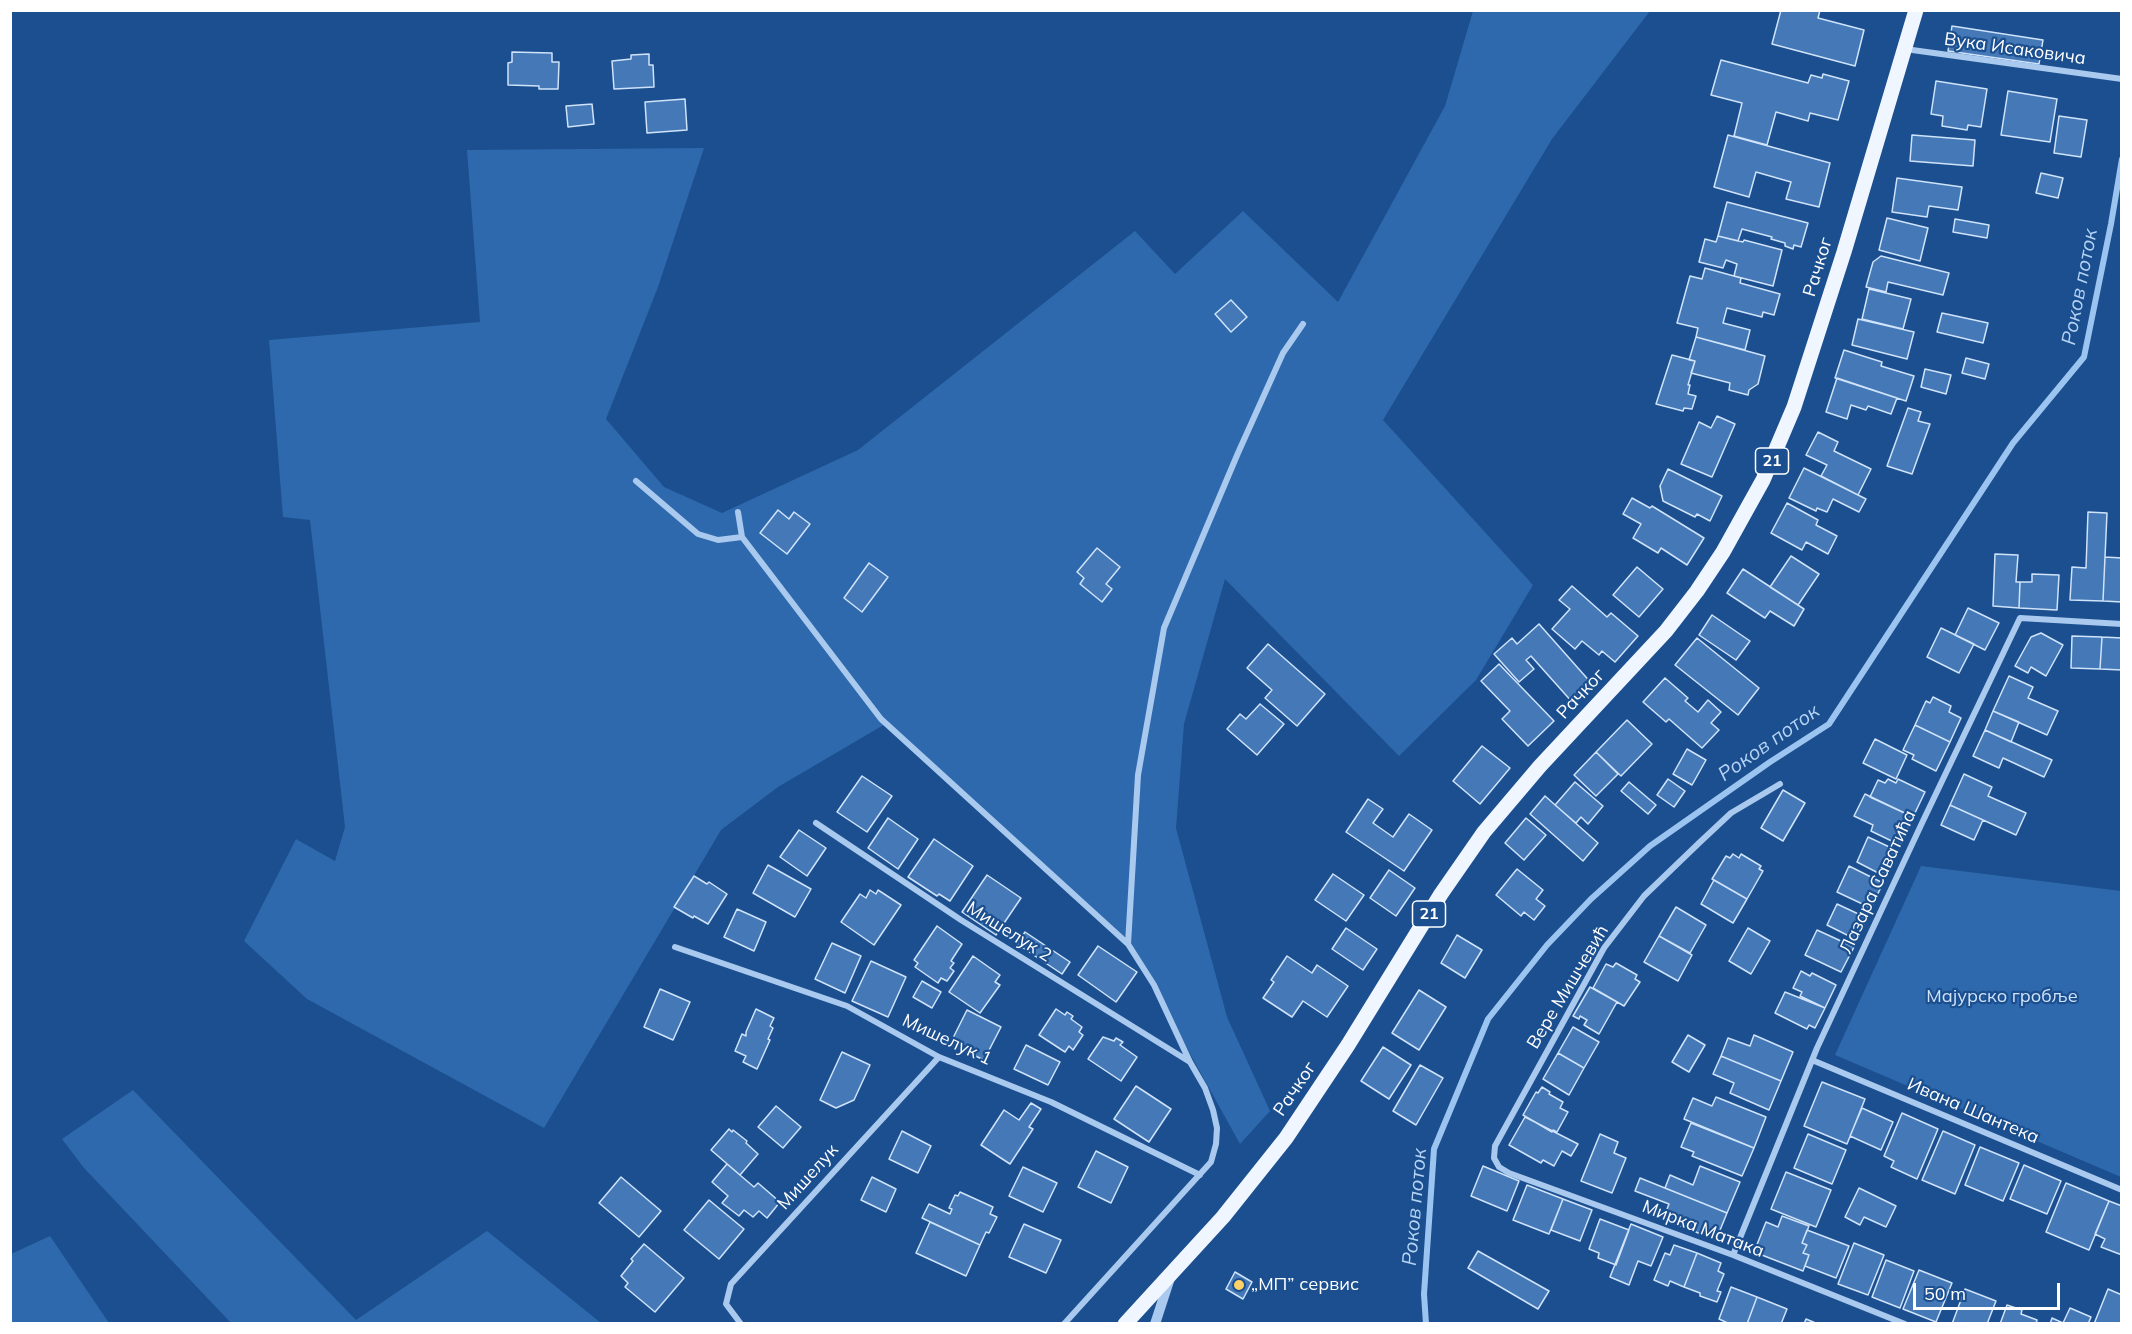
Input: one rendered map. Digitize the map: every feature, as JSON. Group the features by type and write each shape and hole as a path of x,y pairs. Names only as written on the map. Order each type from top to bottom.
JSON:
{"main road":[{"name":"Рачког","path":"1125,1323 1230,1208 1286,1138 1348,1045 1441,894 1484,832 1540,766 1666,631 1723,552 1763,480 1794,407 1844,252 1916,10"}],"street":[{"name":"Вука Исаковича","path":"1905,49 2121,79"},
{"path":"1128,944 1138,775 1164,628 1283,353 1303,324"},
{"path":"636,481 698,534 718,540 742,537"},
{"path":"738,512 742,537 881,719 1128,944 1154,985 1214,1110 1217,1128 1216,1144 1210,1162 1064,1323"},
{"name":"Лазара Саватића","path":"1732,1255 1812,1060 2020,618 2121,624"},
{"name":"Вере Мишчевић","path":"1494,1158 1495,1146 1604,948 1644,896 1731,813 1780,784"},
{"name":"Мишелук 2","path":"816,823 961,920 1190,1062"},
{"name":"Мишелук 1","path":"675,947 847,1006 939,1056 1051,1102 1200,1175"},
{"name":"Мишелук","path":"741,1323 726,1304 731,1284 939,1056"},
{"name":"Ивана Шантека","path":"1812,1060 2121,1190"},
{"name":"Мирка Матака","path":"1494,1158 1499,1167 1509,1173 1732,1255 1905,1323"},
{"path":"1155,1323 1171,1274"}],"green space":[{"path":"1473,11 1650,11 1552,139 1383,420 1533,585 1476,680 1399,756 1225,579 1184,724 1176,828 1227,1017 1270,1111 1240,1144 1131,947 887,723 778,787 721,830 544,1128 307,999 244,941 296,839 335,861 345,827 310,520 283,517 269,340 480,322 467,150 704,148 658,287 606,419 664,487 722,513 858,450 1135,231 1175,274 1243,211 1338,302 1445,106"},
{"name":"Мајурско гробље","path":"1921,866 2121,891 2121,1177 1835,1055"},
{"path":"133,1090 356,1320 487,1231 601,1323 231,1323 84,1168 62,1139"},
{"path":"50,1236 109,1323 11,1323 11,1254"}],"building":[{"path":"1781,10 1820,10 1818,18 1864,30 1855,66 1772,44"},
{"path":"1952,26 2043,40 2039,64 1948,51"},
{"path":"512,52 552,53 552,62 559,62 558,89 508,85 508,63 512,62"},
{"path":"649,54 649,65 653,65 654,87 614,89 612,61 631,59 631,55"},
{"path":"1721,60 1808,83 1811,75 1822,78 1823,74 1849,81 1838,120 1810,113 1808,121 1776,112 1767,145 1734,136 1742,103 1711,95"},
{"path":"1936,81 1987,89 1981,127 1968,125 1967,130 1942,126 1943,116 1931,114"},
{"path":"2008,91 2057,99 2050,142 2001,135"},
{"path":"685,99 687,130 647,133 645,102"},
{"path":"592,104 594,124 568,127 566,106"},
{"path":"2059,116 2087,120 2081,157 2054,153"},
{"path":"1728,135 1830,163 1819,207 1786,199 1791,182 1756,172 1749,197 1714,187"},
{"path":"1912,135 1975,140 1973,166 1910,161"},
{"path":"2041,173 2063,178 2058,198 2036,193"},
{"path":"1897,178 1962,187 1958,210 1929,206 1927,217 1892,212"},
{"path":"1727,202 1808,223 1801,247 1794,245 1793,249 1785,246 1785,243 1771,239 1772,237 1742,229 1738,241 1718,236"},
{"path":"1887,218 1928,228 1920,261 1879,250"},
{"path":"1955,219 1989,225 1987,238 1953,232"},
{"path":"1718,236 1782,250 1773,286 1734,276 1737,264 1726,260 1723,268 1699,262 1705,239 1716,242"},
{"path":"1881,256 1949,273 1943,295 1888,282 1886,292 1866,287 1873,262"},
{"path":"1705,268 1741,278 1740,283 1780,294 1774,315 1763,312 1762,317 1727,308 1723,323 1750,330 1745,350 1696,337 1698,328 1677,323 1690,276 1702,279"},
{"path":"1869,289 1911,299 1903,329 1862,319"},
{"path":"1231,300 1247,317 1231,332 1215,314"},
{"path":"1942,313 1988,323 1983,343 1937,332"},
{"path":"1858,319 1914,332 1907,359 1852,345"},
{"path":"1696,337 1765,356 1758,384 1749,390 1748,395 1729,390 1730,383 1691,373 1695,361 1689,360"},
{"path":"1844,350 1882,362 1881,366 1914,376 1906,401 1835,378"},
{"path":"1672,355 1695,361 1688,385 1690,385 1688,394 1696,396 1692,409 1684,408 1683,411 1656,404"},
{"path":"1966,358 1989,364 1985,379 1962,373"},
{"path":"1925,369 1951,375 1946,394 1921,387"},
{"path":"1837,378 1897,398 1891,414 1868,406 1866,410 1851,405 1847,419 1826,412"},
{"path":"1908,408 1921,412 1918,421 1930,424 1912,474 1887,466"},
{"path":"1717,416 1735,424 1712,477 1681,464 1699,422 1711,428"},
{"path":"1818,432 1838,442 1834,451 1871,469 1858,495 1821,476 1827,465 1806,455"},
{"path":"1804,468 1866,499 1859,512 1833,499 1827,512 1817,508 1816,511 1789,498"},
{"path":"1668,469 1722,496 1710,521 1697,514 1695,517 1663,501 1660,486"},
{"path":"1632,498 1650,508 1652,506 1704,538 1687,565 1661,548 1658,553 1633,538 1641,524 1623,514"},
{"path":"1787,503 1818,520 1816,525 1837,536 1828,554 1806,542 1802,550 1771,533"},
{"path":"778,510 789,519 794,512 810,524 787,554 760,533"},
{"path":"2088,512 2107,513 2103,601 2070,600 2072,567 2086,568"},
{"path":"1097,548 1120,567 1106,584 1112,589 1102,602 1080,584 1084,578 1077,572"},
{"path":"1995,554 2018,555 2016,582 2020,582 2019,608 1993,606"},
{"path":"1791,556 1819,574 1798,605 1770,587"},
{"path":"2105,557 2122,558 2122,602 2103,601"},
{"path":"869,563 888,577 862,612 844,598"},
{"path":"1637,567 1663,589 1639,617 1613,595"},
{"path":"1743,569 1804,609 1794,626 1770,611 1765,618 1727,593"},
{"path":"2032,574 2059,575 2057,610 2019,608 2020,582 2032,582"},
{"path":"1572,586 1607,617 1611,613 1638,636 1615,662 1602,651 1599,655 1582,641 1575,649 1552,629 1570,609 1559,600"},
{"path":"1968,608 1999,623 1985,650 1955,635"},
{"path":"1712,615 1750,641 1736,660 1699,635"},
{"path":"1539,624 1593,685 1573,703 1531,656 1526,660 1534,669 1519,682 1494,654 1512,638 1517,644"},
{"path":"1941,628 1974,644 1959,673 1927,657"},
{"path":"2041,633 2063,645 2046,676 2031,667 2028,673 2015,666 2031,637"},
{"path":"2072,636 2102,637 2100,669 2071,668"},
{"path":"2102,637 2122,638 2122,670 2100,669"},
{"path":"1697,638 1759,688 1738,715 1675,665"},
{"path":"1268,644 1325,694 1297,726 1265,698 1272,690 1247,668"},
{"path":"1499,664 1554,721 1528,746 1502,719 1510,711 1481,681"},
{"path":"2009,676 2033,687 2028,698 2058,711 2047,735 1993,711"},
{"path":"1665,678 1688,698 1685,701 1698,712 1708,700 1721,712 1711,723 1719,730 1702,748 1669,719 1666,722 1643,702"},
{"path":"1933,697 1951,706 1949,712 1961,718 1950,742 1915,725 1926,701 1930,703"},
{"path":"1260,704 1284,724 1257,755 1227,729 1240,714 1246,719"},
{"path":"1993,711 2019,722 2011,742 1985,730"},
{"path":"1627,720 1652,744 1621,776 1596,752"},
{"path":"1915,725 1950,742 1936,771 1912,759 1914,755 1903,750"},
{"path":"1985,730 2052,760 2044,777 2003,758 1999,768 1973,756"},
{"path":"1875,739 1907,755 1896,779 1863,763"},
{"path":"1482,746 1510,768 1480,804 1453,781"},
{"path":"1687,749 1706,760 1692,785 1673,774"},
{"path":"1596,752 1618,774 1596,796 1574,775"},
{"path":"1964,774 1992,787 1988,796 2026,813 2016,835 1950,805"},
{"path":"862,776 892,796 867,832 837,812"},
{"path":"1668,779 1685,791 1674,807 1657,795"},
{"path":"1888,779 1896,783 1898,779 1925,792 1913,817 1870,797 1878,780 1885,783"},
{"path":"1575,782 1603,806 1588,824 1581,817 1576,823 1555,805"},
{"path":"1629,782 1656,805 1648,814 1621,791"},
{"path":"1783,790 1805,803 1783,841 1761,828"},
{"path":"1865,794 1913,817 1900,845 1871,831 1873,825 1854,816"},
{"path":"1545,796 1598,843 1583,861 1530,814"},
{"path":"1368,799 1383,809 1373,823 1393,837 1409,814 1432,830 1404,871 1346,832"},
{"path":"1950,805 1983,820 1974,840 1941,825"},
{"path":"888,818 918,839 898,869 868,848"},
{"path":"1526,818 1546,835 1524,860 1505,843"},
{"path":"799,830 826,848 807,876 780,857"},
{"path":"1868,837 1898,851 1886,877 1857,862"},
{"path":"934,839 973,866 950,901 939,894 937,896 908,877"},
{"path":"1733,854 1739,858 1741,854 1761,866 1759,869 1763,871 1747,899 1712,879 1726,856 1730,858"},
{"path":"768,865 811,889 795,917 753,893"},
{"path":"1849,866 1883,883 1871,908 1837,892"},
{"path":"1517,869 1543,890 1536,899 1545,906 1534,920 1524,912 1521,916 1496,895"},
{"path":"1389,870 1415,888 1396,916 1370,898"},
{"path":"1333,874 1364,895 1346,921 1315,900"},
{"path":"987,875 1021,898 996,935 962,912"},
{"path":"694,876 707,884 709,882 727,894 708,924 674,907"},
{"path":"1714,880 1747,899 1733,923 1701,904"},
{"path":"870,890 876,894 878,890 901,905 874,945 841,922 860,894 866,898"},
{"path":"1837,904 1867,918 1857,940 1827,925"},
{"path":"1676,907 1706,925 1690,953 1659,936"},
{"path":"737,909 766,922 754,951 724,937"},
{"path":"937,926 962,944 951,961 954,963 950,968 954,971 947,981 941,978 938,983 915,967 918,963 914,960"},
{"path":"1346,928 1377,949 1363,970 1332,949"},
{"path":"1748,928 1770,941 1751,974 1729,961"},
{"path":"1817,930 1854,947 1841,972 1805,955"},
{"path":"1025,932 1070,962 1062,974 1017,944"},
{"path":"1457,935 1482,950 1465,978 1441,963"},
{"path":"1659,936 1692,955 1678,981 1644,962"},
{"path":"832,943 861,956 845,993 815,979"},
{"path":"1098,946 1137,972 1116,1002 1078,975"},
{"path":"973,956 1000,975 995,982 1000,985 980,1013 949,992"},
{"path":"1287,956 1312,973 1317,965 1348,986 1327,1017 1303,1001 1292,1017 1263,998 1274,982 1271,980"},
{"path":"871,961 906,977 888,1017 852,1001"},
{"path":"1616,963 1637,975 1635,979 1640,982 1624,1006 1593,988 1606,964 1613,967"},
{"path":"1801,971 1810,976 1812,973 1836,985 1825,1008 1800,996 1802,992 1793,988"},
{"path":"922,981 941,992 932,1008 913,997"},
{"path":"1590,987 1617,1002 1599,1034 1584,1025 1587,1020 1580,1016 1579,1019 1573,1016"},
{"path":"660,989 690,1002 673,1040 644,1027"},
{"path":"1419,990 1446,1007 1419,1050 1392,1033"},
{"path":"1785,992 1825,1008 1815,1028 1809,1025 1807,1029 1775,1013"},
{"path":"756,1009 774,1018 770,1026 773,1028 768,1039 770,1040 757,1069 743,1062 746,1056 735,1051 742,1034 746,1036"},
{"path":"1056,1009 1065,1015 1067,1012 1073,1016 1071,1019 1082,1027 1079,1032 1083,1035 1073,1050 1069,1046 1065,1052 1039,1035"},
{"path":"967,1010 1001,1027 984,1060 950,1044"},
{"path":"1573,1027 1599,1042 1584,1068 1558,1053"},
{"path":"1688,1035 1705,1045 1689,1072 1672,1062"},
{"path":"1754,1035 1793,1052 1781,1081 1721,1056 1728,1038 1750,1046"},
{"path":"1103,1037 1114,1041 1116,1038 1123,1042 1120,1045 1137,1057 1121,1081 1088,1059"},
{"path":"1026,1045 1060,1062 1048,1085 1014,1069"},
{"path":"1383,1047 1411,1065 1389,1099 1361,1081"},
{"path":"842,1052 870,1065 854,1100 836,1108 820,1100"},
{"path":"1558,1053 1584,1068 1569,1095 1543,1079"},
{"path":"1721,1056 1781,1081 1769,1110 1730,1093 1734,1083 1713,1074"},
{"path":"1420,1065 1443,1078 1416,1125 1393,1111"},
{"path":"1822,1082 1865,1099 1847,1144 1804,1126"},
{"path":"1136,1086 1171,1109 1149,1142 1114,1119"},
{"path":"1542,1087 1563,1102 1560,1108 1568,1112 1557,1132 1553,1130 1552,1132 1523,1115 1536,1092 1538,1093"},
{"path":"1716,1097 1766,1117 1754,1148 1684,1119 1693,1098 1712,1106"},
{"path":"1031,1103 1041,1109 1029,1127 1033,1129 1010,1164 981,1145 1004,1110 1019,1120"},
{"path":"776,1106 801,1127 783,1148 758,1127"},
{"path":"1862,1108 1893,1122 1881,1150 1850,1136"},
{"path":"1902,1113 1938,1129 1917,1179 1891,1167 1894,1161 1884,1156"},
{"path":"1525,1117 1578,1144 1571,1156 1562,1151 1554,1166 1543,1160 1541,1163 1509,1145"},
{"path":"1691,1123 1754,1148 1742,1176 1692,1156 1694,1152 1681,1147"},
{"path":"729,1129 747,1141 746,1143 758,1154 740,1175 711,1150"},
{"path":"902,1131 931,1146 918,1173 889,1159"},
{"path":"1943,1131 1975,1145 1955,1194 1922,1180"},
{"path":"1600,1134 1618,1142 1614,1153 1626,1158 1612,1193 1581,1181"},
{"path":"1808,1134 1846,1150 1832,1184 1794,1168"},
{"path":"1980,1147 2019,1163 2003,1201 1965,1185"},
{"path":"1096,1151 1128,1167 1111,1203 1078,1187"},
{"path":"727,1164 754,1187 758,1183 780,1202 767,1218 759,1211 753,1217 744,1210 739,1216 722,1203 728,1196 712,1182"},
{"path":"2024,1165 2061,1181 2047,1214 2010,1199"},
{"path":"1483,1166 1519,1181 1507,1211 1471,1196"},
{"path":"1700,1166 1740,1182 1727,1213 1665,1188 1670,1175 1693,1185"},
{"path":"1023,1167 1057,1183 1043,1212 1009,1196"},
{"path":"1786,1172 1831,1190 1816,1227 1771,1209"},
{"path":"621,1177 661,1211 639,1237 599,1203"},
{"path":"872,1177 896,1189 886,1212 861,1200"},
{"path":"1640,1178 1727,1213 1716,1240 1663,1219 1669,1204 1635,1191"},
{"path":"2066,1183 2109,1201 2089,1250 2046,1232"},
{"path":"1527,1185 1563,1199 1549,1234 1513,1220"},
{"path":"1859,1188 1896,1206 1886,1227 1864,1217 1860,1225 1845,1217"},
{"path":"960,1192 993,1207 990,1214 997,1217 980,1245 922,1218 929,1204 950,1214 952,1209 949,1208 955,1195 958,1196"},
{"path":"1563,1199 1592,1210 1580,1241 1551,1230"},
{"path":"709,1200 744,1229 719,1259 684,1230"},
{"path":"2109,1201 2122,1206 2122,1255 2101,1247 2105,1239 2095,1234"},
{"path":"1782,1216 1809,1226 1802,1243 1807,1245 1803,1253 1809,1255 1803,1271 1754,1252 1766,1222 1778,1227"},
{"path":"1600,1219 1629,1230 1616,1265 1598,1258 1599,1253 1589,1249"},
{"path":"930,1222 980,1245 966,1276 916,1253"},
{"path":"1024,1224 1061,1240 1046,1273 1009,1257"},
{"path":"1631,1224 1663,1237 1651,1266 1638,1261 1629,1285 1610,1277"},
{"path":"1807,1230 1849,1246 1836,1278 1805,1266 1809,1255 1803,1253 1807,1245 1802,1243"},
{"path":"1854,1243 1884,1255 1868,1295 1838,1284"},
{"path":"644,1244 684,1278 655,1312 625,1287 628,1283 621,1276 633,1261 631,1259"},
{"path":"1674,1245 1697,1253 1684,1287 1670,1281 1668,1286 1654,1280 1665,1253 1670,1255"},
{"path":"1478,1251 1549,1291 1538,1309 1468,1268"},
{"path":"1697,1253 1721,1263 1718,1271 1724,1274 1717,1291 1721,1292 1717,1302 1684,1287"},
{"path":"1886,1260 1914,1271 1900,1308 1872,1297"},
{"path":"1919,1270 1952,1283 1936,1322 1903,1309"},
{"name":"„МП” сервис","path":"1235,1272 1252,1282 1243,1299 1226,1289"},
{"path":"1731,1287 1757,1297 1747,1324 1730,1324 1719,1319"},
{"path":"1965,1289 1996,1301 1987,1324 1952,1324"},
{"path":"2108,1289 2122,1295 2122,1324 2094,1324"},
{"path":"1757,1297 1787,1309 1781,1324 1747,1324"},
{"path":"2007,1305 2022,1310 2021,1314 2037,1320 2036,1324 2000,1324"},
{"path":"2070,1308 2091,1317 2088,1324 2050,1324 2052,1318 2063,1323"},
{"path":"1806,1319 1818,1324 1804,1324"}],"waterway":[{"name":"Роков поток","path":"1426,1324 1424,1294 1434,1149 1488,1019 1547,945 1591,899 1650,846 1770,762 1829,724 2013,443 2084,357 2122,159"}],"place":[{"name":"„МП” сервис","path":"1239,1285"}]}
